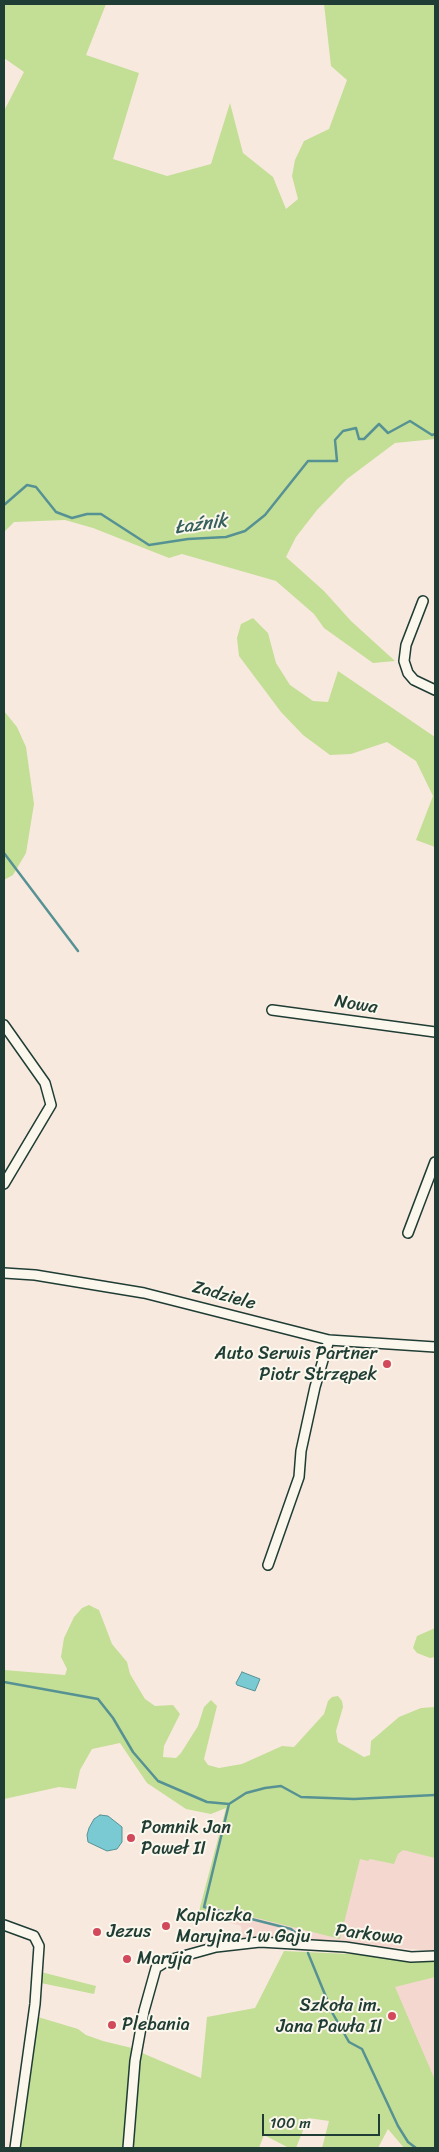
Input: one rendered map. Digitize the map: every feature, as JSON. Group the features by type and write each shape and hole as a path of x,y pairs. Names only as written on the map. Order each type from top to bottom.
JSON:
{"street":[{"path":"423,601 406,644 404,661 408,673 414,680 435,690"},
{"name":"Nowa","path":"272,1010 435,1032"},
{"path":"4,1025 45,1083 51,1105 4,1184"},
{"path":"408,1233 435,1162"},
{"name":"Zadziele","path":"4,1273 35,1275 144,1292 329,1340 435,1346"},
{"path":"268,1565 299,1477 314,1387 329,1340"},
{"path":"4,1925 34,1936 39,1946 34,2013 15,2148"},
{"name":"Parkowa","path":"128,2148 135,2062 144,2010 156,1968 169,1960 216,1947 260,1942 345,1948 411,1957 435,1956"}],"shaded area":[{"path":"435,1815 435,1951 258,1936 243,1938 241,1926 208,1917 212,1906"},
{"name":"Szkoła im. Jana Pawła II","path":"316,1956 435,1963 435,2097"}],"green space":[{"path":"4,4 106,4 86,55 139,73 113,159 167,176 211,164 230,103 243,153 273,177 286,209 298,199 292,176 295,160 304,141 329,129 347,80 331,66 324,4 435,4 435,439 395,443 347,479 317,510 296,537 286,557 324,591 351,621 395,661 373,663 324,628 314,614 276,581 182,554 169,558 93,528 65,520 14,522 4,532 4,111 24,72 4,58"},
{"path":"253,618 268,633 276,663 290,685 313,701 328,702 338,671 435,737 435,847 416,840 433,796 416,761 387,742 351,754 330,755 303,735 281,712 239,656 237,638 241,624"},
{"path":"4,711 17,727 26,747 34,804 26,853 13,875 4,880"},
{"path":"89,1605 99,1610 112,1644 127,1662 130,1674 145,1699 155,1706 173,1705 180,1714 164,1746 163,1757 176,1758 181,1753 198,1726 204,1707 211,1700 217,1706 204,1759 208,1765 219,1768 242,1764 282,1746 294,1747 324,1714 328,1701 332,1697 338,1696 342,1701 343,1707 336,1731 338,1742 364,1757 370,1755 371,1741 399,1717 421,1708 435,1707 435,1858 403,1850 398,1854 394,1864 360,1859 340,1939 213,1907 208,1917 198,1915 226,1808 211,1814 186,1809 147,1783 120,1743 92,1749 80,1770 76,1789 59,1787 4,1799 4,1670 65,1675 67,1669 61,1657 64,1638 74,1617 82,1608"},
{"path":"435,1628 435,1657 430,1658 417,1653 413,1648 417,1636"},
{"path":"284,1951 435,1958 435,1977 395,1987 435,2080 435,2148 404,2148 388,2129 378,2148 322,2148 329,2121 308,2118 296,2148 289,2148 264,2135 259,2148 133,2148 142,2053 201,2078 207,2017 255,2008"},
{"path":"41,1972 96,1986 94,1994 41,1983"},
{"path":"38,2017 78,2029 86,2035 103,2041 132,2048 124,2148 17,2148"}],"water":[{"path":"242,1672 260,1679 255,1691 237,1685 236,1683"},
{"path":"100,1815 108,1816 122,1827 122,1842 117,1849 107,1851 88,1842 89,1828 94,1819"}],"waterway":[{"name":"Łaźnik","path":"4,505 27,485 36,487 56,512 72,518 87,514 101,514 149,545 188,539 226,537 245,531 265,515 308,461 337,461 335,440 343,431 356,428 359,439 364,439 379,424 388,433 410,421 432,435 435,434"},
{"path":"4,853 78,951"},
{"path":"4,1682 98,1699 113,1718 133,1752 158,1781 207,1802 229,1804 246,1793 281,1786 301,1797 354,1799 435,1795"},
{"path":"229,1804 204,1907 291,1929 298,1935"},
{"path":"308,1953 333,2014 349,2042 362,2049 398,2126 408,2142 416,2148"}],"place":[{"name":"Auto Serwis Partner Piotr Strzępek","path":"387,1364"},
{"name":"Pomnik Jan Paweł II","path":"131,1838"},
{"name":"Kapliczka Maryjna 1 w Gaju","path":"166,1926"},
{"name":"Jezus","path":"97,1932"},
{"name":"Maryja","path":"127,1959"},
{"name":"Szkoła im. Jana Pawła II","path":"392,2016"},
{"name":"Plebania","path":"112,2025"}]}
